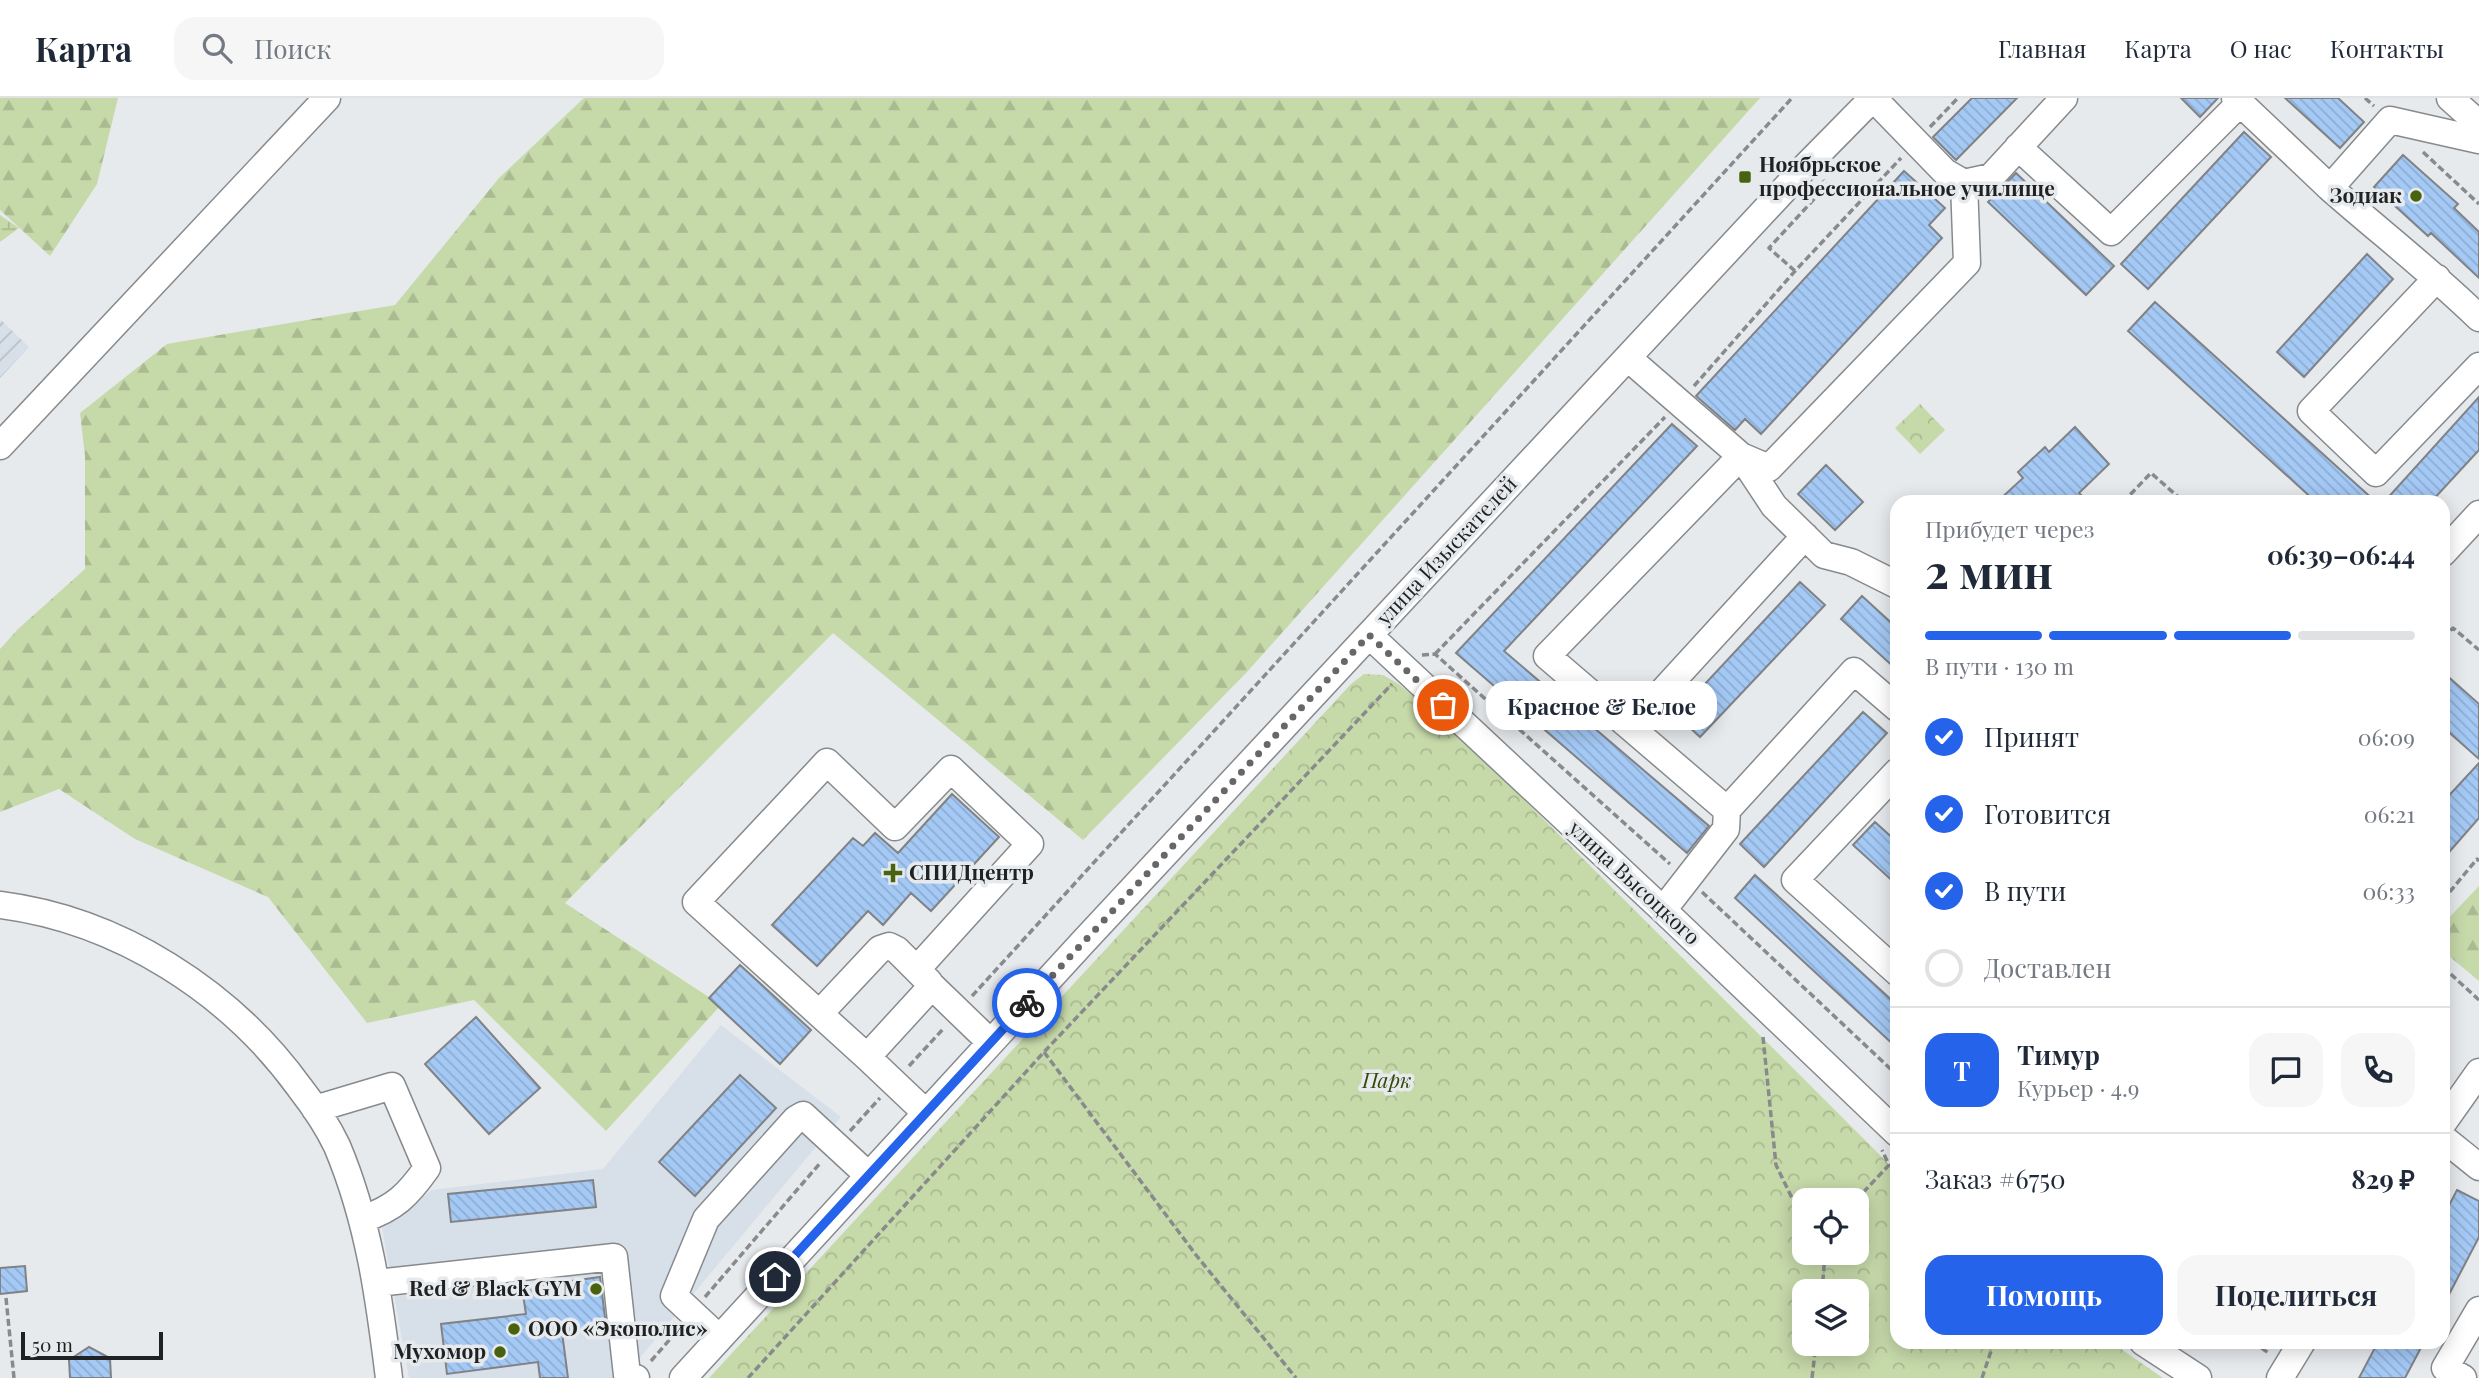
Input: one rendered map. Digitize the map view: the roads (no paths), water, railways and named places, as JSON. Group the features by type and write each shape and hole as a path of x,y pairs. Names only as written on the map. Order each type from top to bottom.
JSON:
{"street":[{"path":"0,446 327,98"},
{"path":"1873,98 1945,172 1964,183 1991,177 2064,98"},
{"name":"улица Изыскателей","path":"683,1378 990,1042 1807,165 1873,98"},
{"path":"2450,98 2479,124"},
{"path":"2018,147 2111,232 2237,100 2330,188 2437,278 2479,318"},
{"path":"2330,188 2390,120 2479,140"},
{"path":"1741,456 1769,468 1967,262 1964,183"},
{"path":"2437,278 2311,411 2376,473 2479,366"},
{"path":"1628,358 1741,456 1773,506 1824,555 1851,562 1890,582"},
{"path":"1727,810 1547,656 1741,456"},
{"path":"2450,545 2479,514"},
{"path":"1630,727 1805,536"},
{"name":"улица Высоцкого","path":"1369,635 1663,910 1889,1140"},
{"path":"1663,910 1726,829 1727,810 1854,671 1890,702"},
{"path":"867,1056 924,977 1030,844 951,769 895,827 827,762 696,902 926,1112"},
{"path":"1890,788 1795,880 1890,966"},
{"path":"0,905 33,909 72,920 110,935 160,961 206,992 249,1027 286,1069 335,1143 363,1219 377,1283 389,1378"},
{"path":"820,1013 880,949 889,946 897,950 990,1042"},
{"path":"2450,1113 2479,1072"},
{"path":"315,1109 392,1086 427,1168 412,1190 385,1212 363,1219"},
{"path":"719,1338 674,1296 706,1219 796,1119 803,1115 868,1175"},
{"path":"2450,1144 2479,1167"},
{"path":"377,1283 614,1257 627,1375 640,1373"},
{"path":"2463,1378 2445,1368 2479,1310"},
{"path":"2154,1349 2198,1378"},
{"path":"2280,1378 2298,1349"}],"place":[{"name":"Ноябрьское профессиональное училище","path":"1745,177"},
{"name":"Зодиак","path":"2416,196"},
{"name":"Красное & Белое","path":"1443,705"},
{"name":"СПИДцентр","path":"893,873"},
{"name":"Red & Black GYM","path":"596,1289"},
{"name":"ООО «Экополис»","path":"514,1329"},
{"name":"Мухомор","path":"500,1352"}],"park label":[{"name":"Парк","path":"1387,1081"}]}
